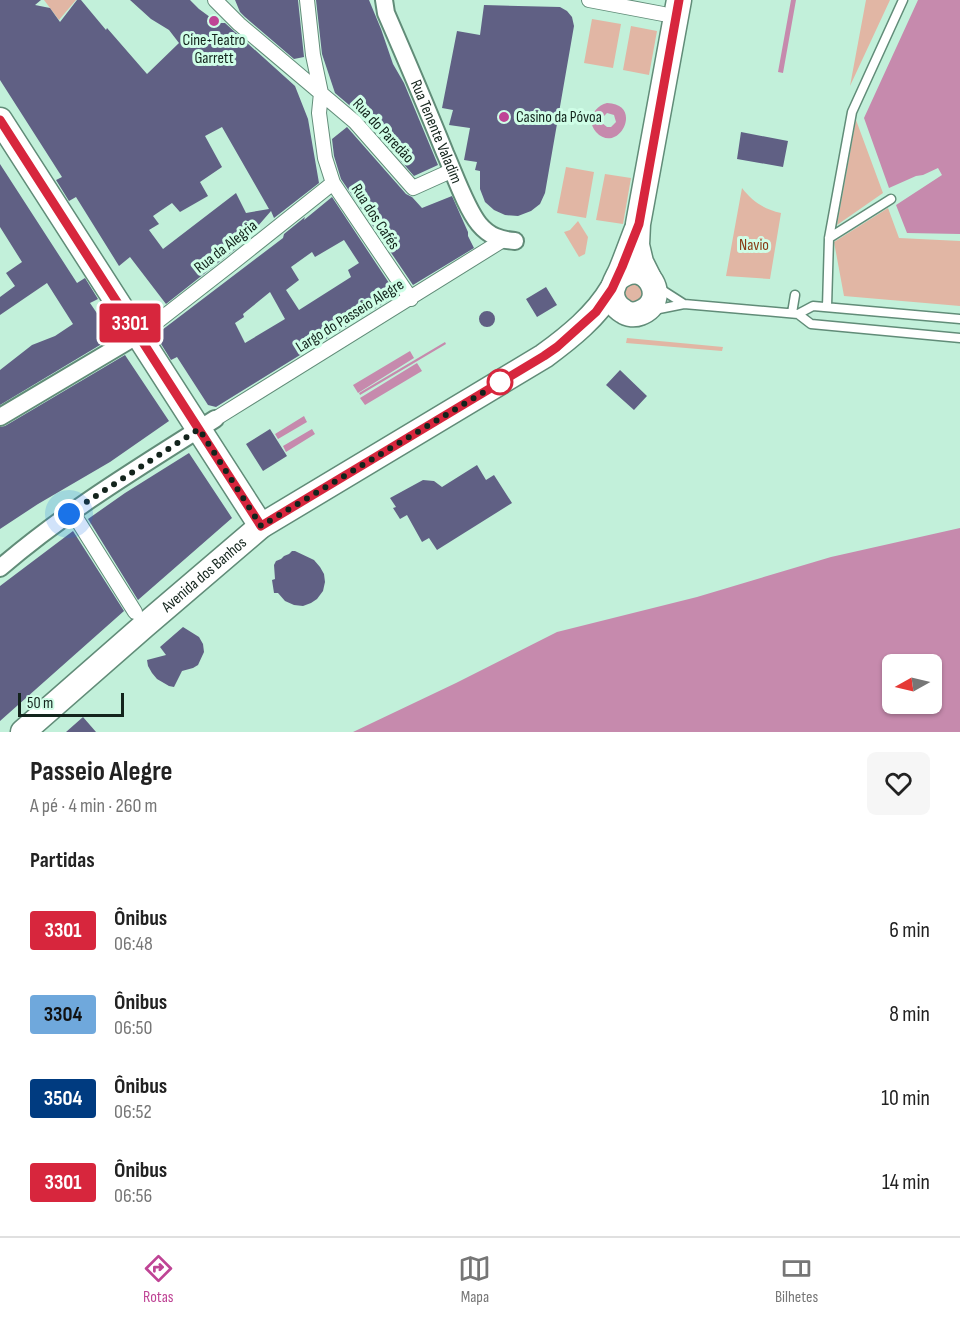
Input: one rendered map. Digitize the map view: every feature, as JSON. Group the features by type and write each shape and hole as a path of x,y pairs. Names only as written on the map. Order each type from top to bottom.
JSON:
{"main road":[{"path":"651,281 644,274 627,272 615,284 612,296 614,302 623,312 633,314 648,309 655,290 651,281 641,262 637,245 671,7"},
{"path":"0,120 138,335 207,424 261,526"},
{"name":"Avenida dos Banhos","path":"23,732 261,526 557,347 596,312 615,284 639,224"},
{"name":"Avenida dos Banhos","path":"557,347 633,314"}],"street":[{"name":"Rua dos Cafés","path":"306,0 313,55 321,93 319,113 325,158 333,183 411,298"},
{"name":"Rua Tenente Valadim","path":"384,0 386,12 473,214 487,232 509,241"},
{"path":"589,0 671,7"},
{"path":"218,1 239,24 321,93"},
{"name":"Rua do Paredão","path":"321,93 355,122 413,188 453,170"},
{"name":"Rua da Alegria","path":"138,335 333,183"},
{"name":"Largo do Passeio Alegre","path":"207,424 434,283 509,241"},
{"path":"0,417 138,335"},
{"path":"0,568 85,503 207,424"},
{"path":"78,521 135,612"}],"lane":[{"path":"827,308 829,238 852,112 903,0"},
{"path":"829,238 891,199"},
{"path":"651,281 684,304"},
{"path":"795,295 795,314"},
{"path":"633,314 684,304 795,314 811,324 960,338"},
{"path":"795,314 813,306 960,319"}],"green space":[{"path":"44,0 76,0 59,20"},
{"path":"866,0 890,0 850,86"},
{"path":"592,19 621,24 613,68 584,63"},
{"path":"631,26 657,31 649,75 623,70"},
{"path":"856,120 883,193 837,225"},
{"path":"566,167 594,172 586,218 557,213"},
{"path":"605,174 631,178 623,224 596,220"},
{"name":"Navio","path":"742,188 759,204 781,213 770,279 726,276"},
{"path":"888,208 899,238 960,241 960,306 844,296 834,242"},
{"path":"578,221 588,237 585,254 579,257 564,232 570,230"},
{"path":"636,281 644,293 638,303 627,303 621,289"},
{"path":"627,338 723,347 722,351 626,343"}],"shaded area":[{"path":"791,0 796,0 783,73 778,72"},
{"path":"918,0 960,0 960,234 907,233 896,205 942,175 938,168 889,188 864,118"},
{"path":"607,103 618,106 624,111 626,119 624,127 612,138 604,138 593,128 593,114","holes":["607,113 614,115 616,122 611,127 602,123"]},
{"path":"445,342 446,344 360,395 359,393"},
{"path":"410,351 414,358 358,393 353,385"},
{"path":"417,363 422,371 365,405 360,398"},
{"path":"304,416 307,422 278,439 275,434"},
{"path":"312,429 315,434 286,452 283,446"},
{"path":"960,528 960,732 353,732 557,632 697,597 831,557"}],"building":[{"path":"0,0 41,0 35,5 50,8 60,22 77,0 81,0 147,74 179,43 169,30 151,19 130,0 190,0 218,23 225,23 295,86 308,119 319,183 274,218 271,211 243,243 166,304 130,257 119,266 76,197 69,201 56,180 62,177 0,80","holes":["222,127 269,209 246,213 236,193 163,249 149,230 159,224 153,216 172,203 180,212 208,196 200,182 222,167 205,136"]},
{"path":"235,0 298,0 304,57 294,59 240,12"},
{"path":"316,0 369,0 393,64 404,83 438,165 414,176 362,116 335,93 322,54"},
{"name":"Casino da Póvoa","path":"484,5 560,7 572,17 574,26 545,193 540,204 531,211 518,216 505,215 494,210 485,202 480,189 480,171 475,170 477,162 464,160 470,128 449,125 453,110 442,108 457,31 480,35"},
{"path":"347,127 406,194 422,208 452,196 474,248 413,285 341,179 332,139"},
{"path":"741,132 788,141 783,167 737,159"},
{"path":"0,164 77,283 85,278 98,299 90,303 111,334 110,339 0,405 0,370 32,345 55,336 73,324 47,283 0,315 0,297 15,286 6,273 22,262 0,227"},
{"path":"332,197 397,295 216,407 208,405 177,357 171,360 158,339 163,336 162,330 283,238 284,234 305,217 304,220","holes":["344,240 359,263 348,270 351,277 299,310 286,290 299,280 291,267 312,252 315,257","270,292 285,319 245,343 235,323"]},
{"path":"546,287 557,305 537,317 526,299"},
{"path":"487,311 493,313 495,319 493,325 487,327 481,325 479,319 481,313"},
{"path":"125,355 169,421 110,462 0,529 0,427"},
{"path":"620,370 647,396 634,410 606,385"},
{"path":"270,429 287,456 263,471 246,444"},
{"path":"189,453 232,518 138,600 88,519"},
{"path":"477,465 486,480 494,475 512,503 437,550 429,538 422,542 407,515 400,519 390,498 423,480 434,481 442,487"},
{"path":"73,531 124,611 0,721 0,586"},
{"path":"292,551 314,560 324,574 323,591 317,599 303,606 285,601 278,593 274,593 272,580 275,579 274,565 276,561"},
{"path":"183,627 199,637 204,652 198,665 182,671 174,687 157,679 148,666 147,660 166,655 160,647"},
{"path":"83,717 96,732 66,732"}],"bus line":[{"name":"3301","path":"0,120 261,526 544,356 596,312 606,300 639,224 679,0"}],"place":[{"name":"Cine-Teatro Garrett","path":"214,21"},
{"name":"Casino da Póvoa","path":"504,117"}],"route":[{"path":"69,514 199,429 261,526 504,380 500,382"}]}
